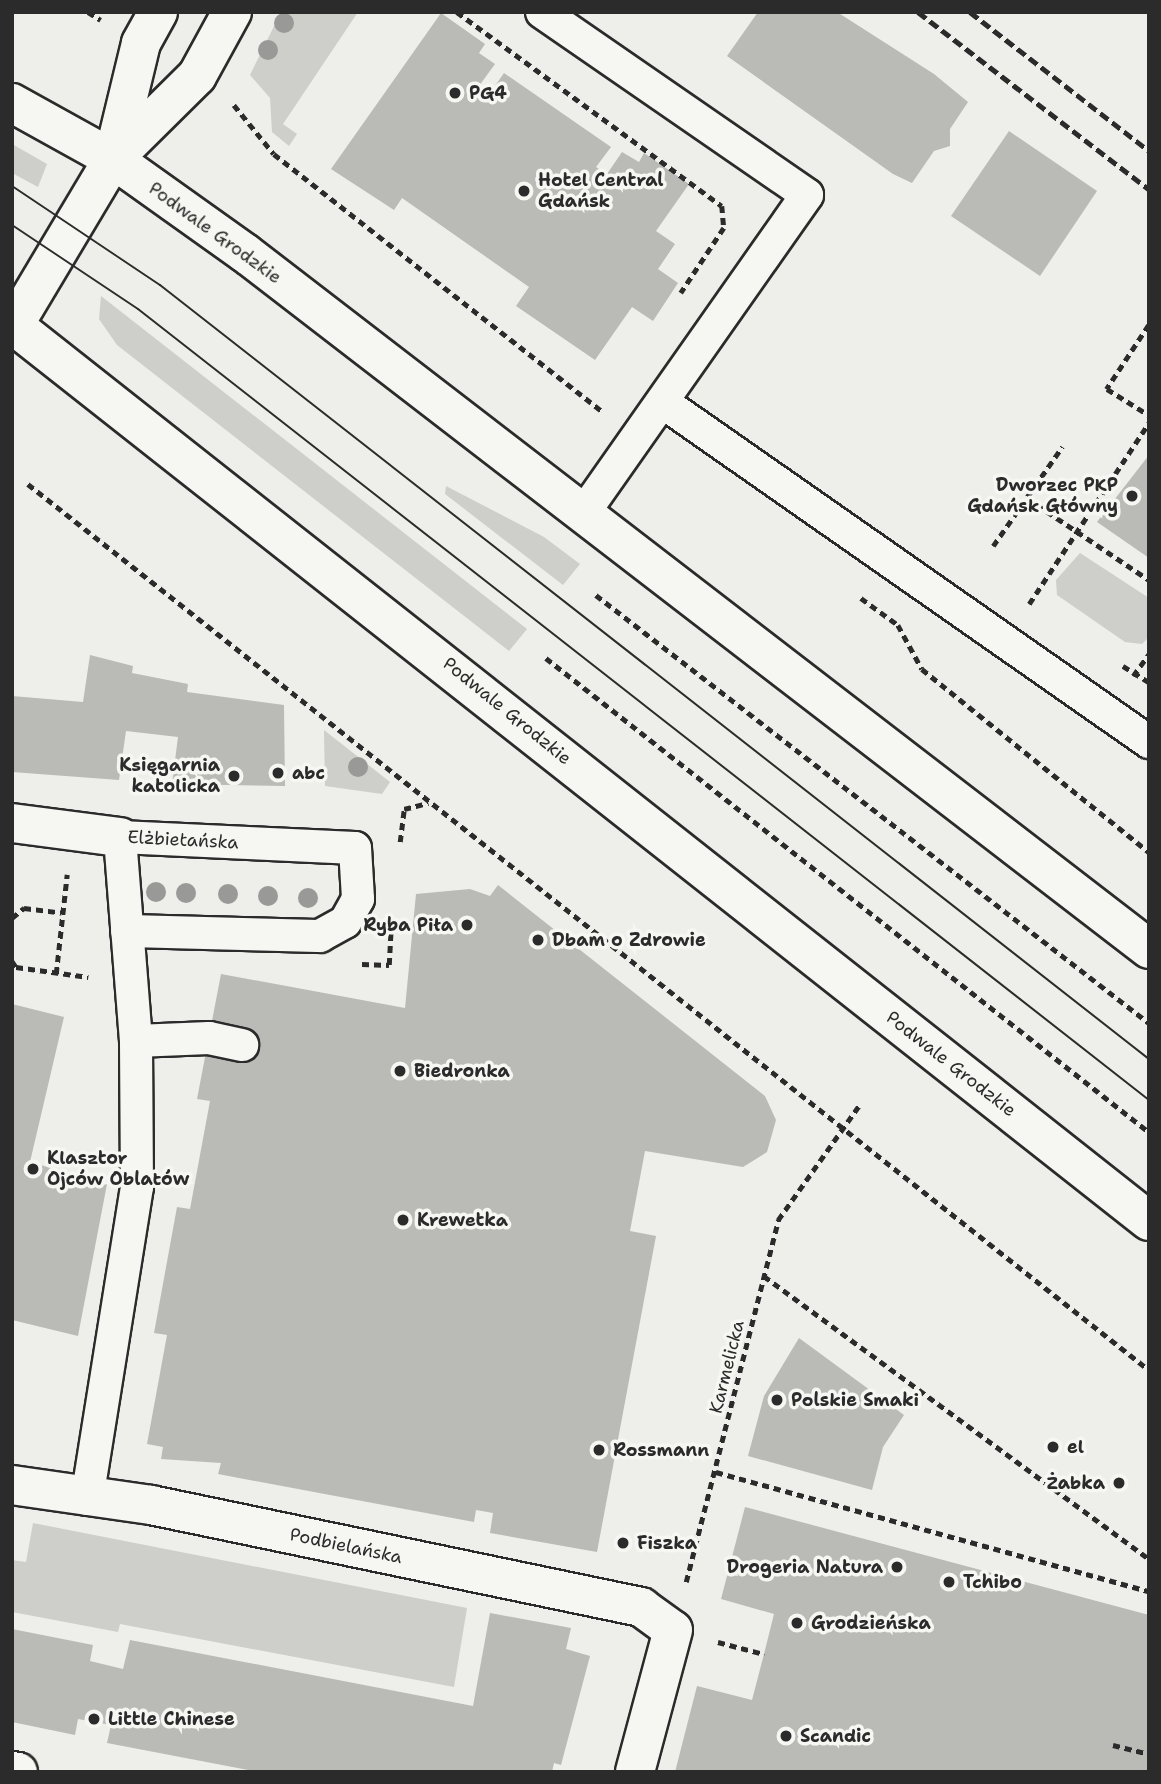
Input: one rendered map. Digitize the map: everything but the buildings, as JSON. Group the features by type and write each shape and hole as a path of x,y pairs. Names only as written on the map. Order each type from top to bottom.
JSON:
{"main road":[{"name":"Podwale Grodzkie","path":"113,159 141,43 158,12"},
{"name":"Podwale Grodzkie","path":"232,12 197,76 113,159 13,324 1149,1221"},
{"path":"12,103 113,159"},
{"name":"Podwale Grodzkie","path":"113,159 585,511 1149,949"},
{"name":"Elżbietańska","path":"12,823 120,837"},
{"name":"Podbielańska","path":"12,1485 87,1499 151,1505 641,1607 673,1630"},
{"path":"635,1772 673,1630"},
{"path":"12,1771 18,1772"}],"lane":[{"path":"542,12 807,195 664,403 585,511"},
{"path":"664,403 1149,742"},
{"path":"87,1499 137,1187 136,1041 120,837"},
{"name":"Elżbietańska","path":"120,837 355,848 358,899 345,922 320,936 127,931"},
{"path":"136,1041 209,1038 242,1045"}],"path":[{"path":"457,12 722,206 724,228 678,297"},
{"path":"227,95 274,155 601,412 608,400"},
{"path":"1149,325 1107,388 1149,415"},
{"path":"1039,611 1028,604 1149,423"},
{"path":"993,546 1062,447"},
{"path":"28,484 1149,1370"},
{"path":"1027,498 1149,580"},
{"path":"855,594 898,625 922,669 1149,852"},
{"path":"596,595 1149,1023"},
{"path":"1135,674 1148,656"},
{"path":"545,658 1149,1132"},
{"path":"1113,660 1149,682"},
{"path":"404,808 429,803"},
{"path":"55,974 68,861"},
{"path":"12,918 24,908 62,913"},
{"path":"12,961 16,967 55,974 131,978"},
{"name":"Karmelicka","path":"673,1630 716,1472 778,1220 860,1104"},
{"path":"764,1276 1149,1559"},
{"path":"716,1472 1149,1591"},
{"path":"1113,1745 1149,1754"}],"shaded area":[{"path":"281,12 358,12 283,124 297,134 289,146 272,132 270,98 250,75"},
{"path":"12,144 47,164 38,187 12,173"},
{"path":"101,296 527,629 509,651 117,345 99,319"},
{"path":"446,486 544,537 580,564 563,585 445,494"},
{"path":"1080,553 1149,598 1149,637 1142,644 1125,642 1057,595 1056,580"},
{"path":"324,730 390,782 382,794 325,786"},
{"path":"33,1523 467,1608 454,1687 120,1624 118,1632 12,1612 12,1560 26,1562"}],"tram line":[{"path":"12,186 160,285 1149,1059"},
{"path":"12,225 138,309 1149,1100"}],"railway":[{"path":"918,12 1149,189"},
{"path":"970,12 1149,151"}],"place":[{"name":"PG4","path":"455,93"},
{"name":"Hotel Central Gdańsk","path":"524,191"},
{"name":"Dworzec PKP Gdańsk Główny","path":"1132,496"},
{"name":"abc","path":"278,773"},
{"name":"Księgarnia katolicka","path":"234,776"},
{"name":"Ryba Piła","path":"467,925"},
{"name":"Dbam o Zdrowie","path":"538,940"},
{"name":"Biedronka","path":"400,1071"},
{"name":"Klasztor Ojców Oblatów","path":"33,1169"},
{"name":"Krewetka","path":"403,1220"},
{"name":"Polskie Smaki","path":"777,1400"},
{"name":"el","path":"1053,1447"},
{"name":"Rossmann","path":"599,1450"},
{"name":"Żabka","path":"1119,1483"},
{"name":"Fiszka","path":"623,1543"},
{"name":"Drogeria Natura","path":"897,1567"},
{"name":"Tchibo","path":"949,1582"},
{"name":"Grodzieńska","path":"797,1623"},
{"name":"Little Chinese","path":"94,1719"},
{"name":"Scandic","path":"786,1736"}]}
